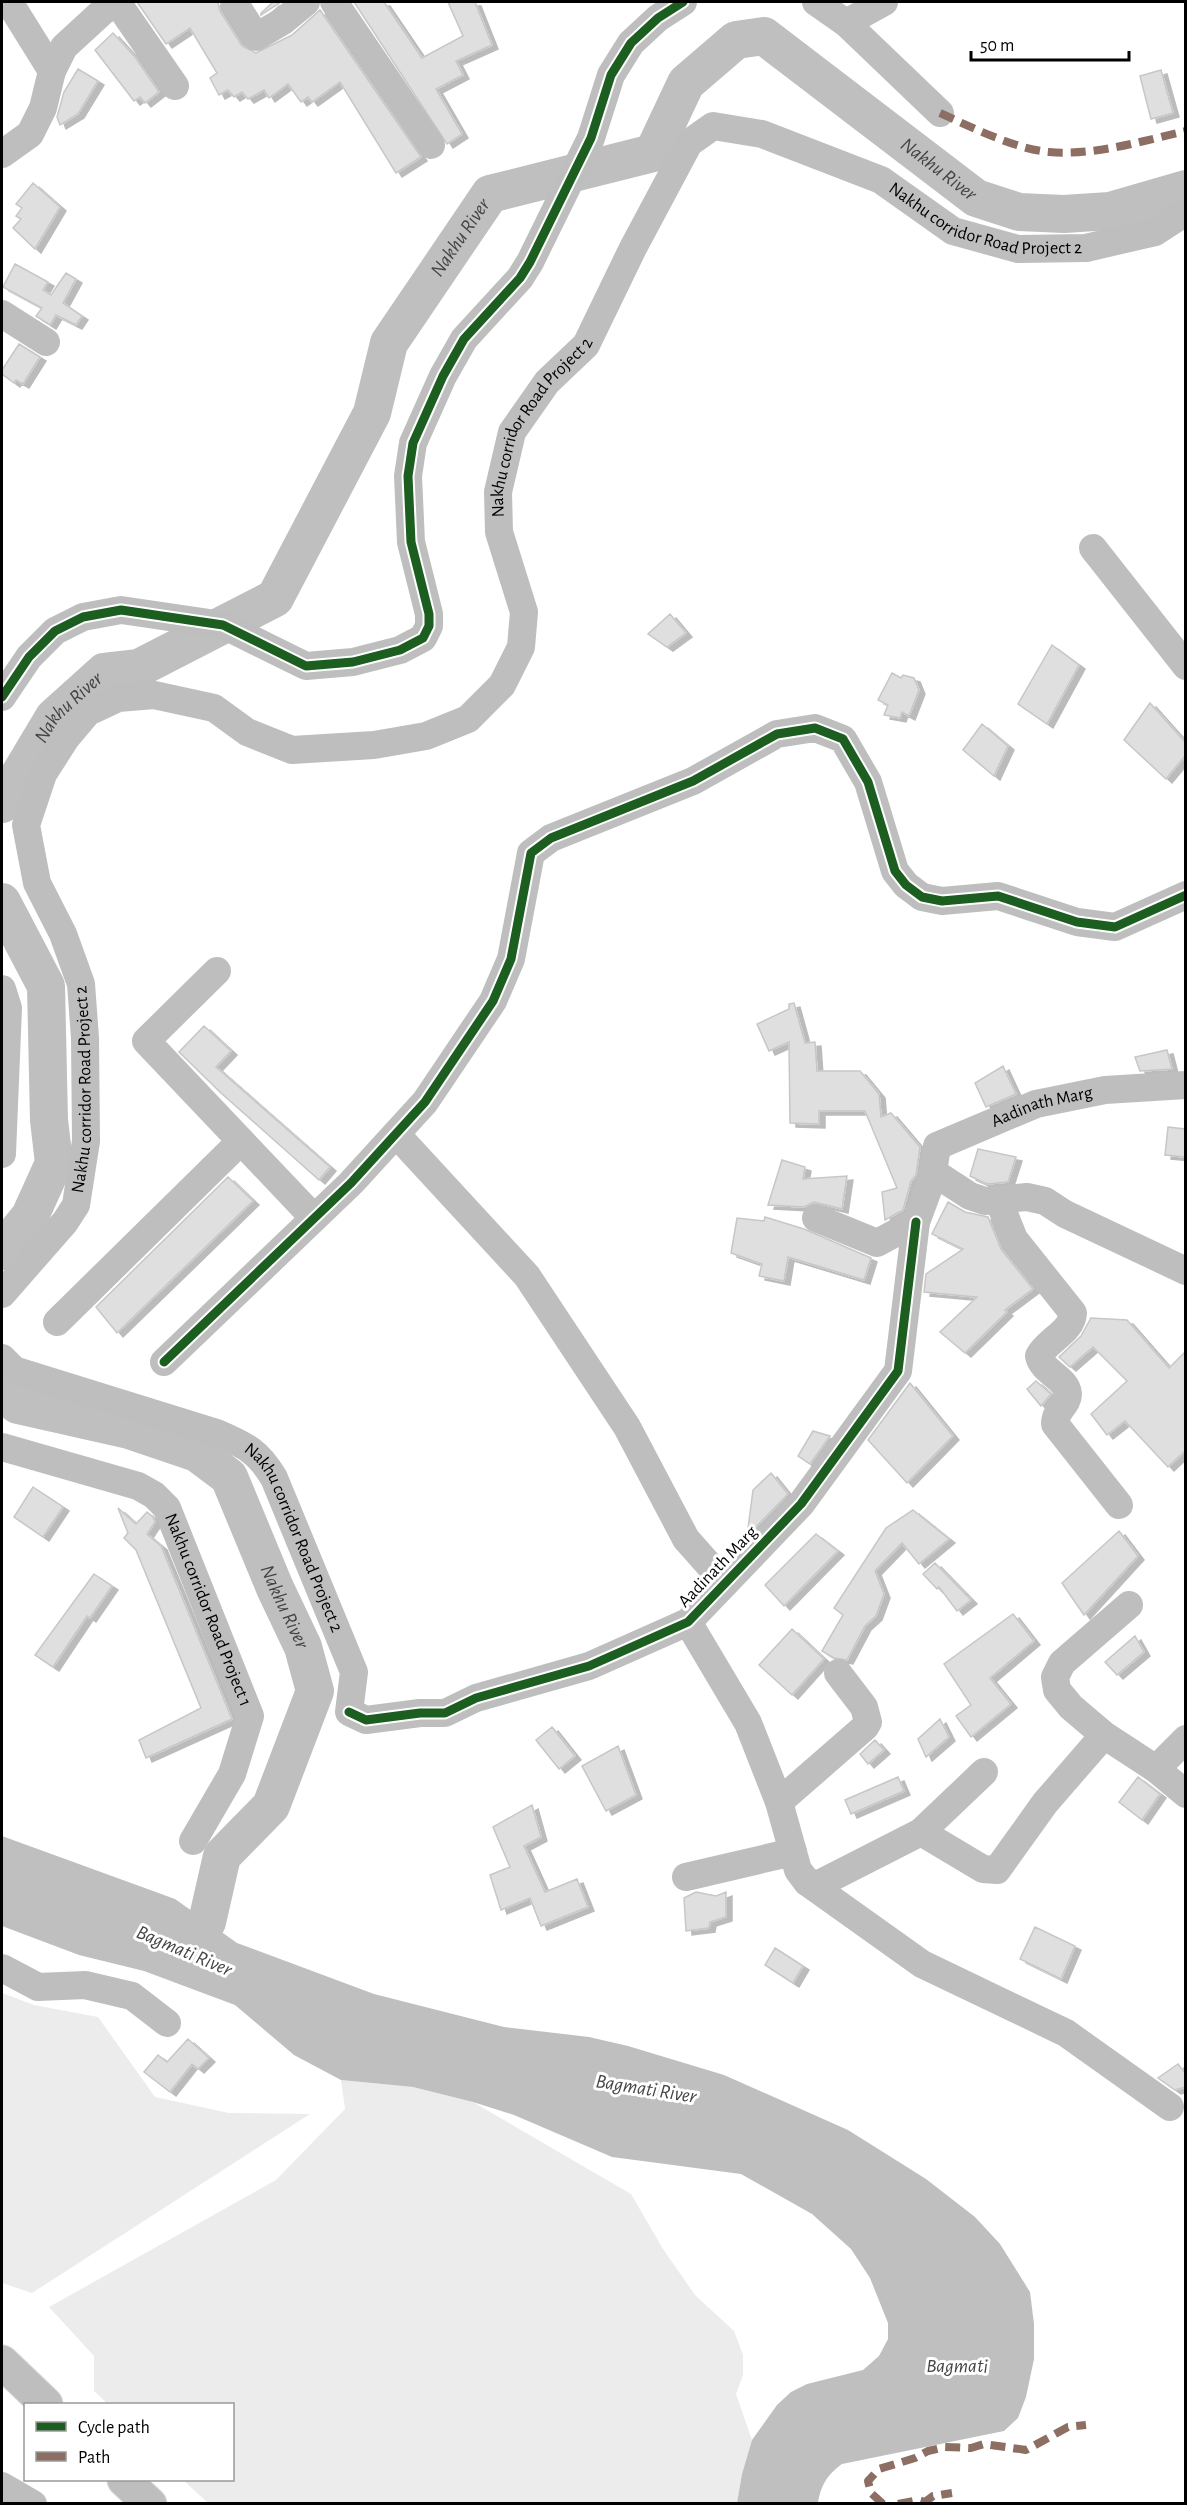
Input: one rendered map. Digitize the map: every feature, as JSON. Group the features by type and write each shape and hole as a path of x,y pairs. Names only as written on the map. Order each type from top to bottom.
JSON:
{"main road":[{"path":"2,2362 45,2403"},
{"path":"125,2481 150,2504"}],"street":[{"path":"9,2 52,71"},
{"path":"234,2 256,37 283,21 306,2"},
{"path":"334,2 431,145"},
{"path":"2,697 29,657 54,631 83,617 121,610 223,625 306,666 353,662 400,651 423,638 429,626 429,614 411,542 408,476 413,443 443,376 464,339 520,278 534,254 591,138 611,75 631,43 658,18 683,2"},
{"path":"816,2 846,23 940,113"},
{"path":"846,23 884,2"},
{"path":"2,154 30,134 47,126 43,108 52,71 64,47 109,3 121,8 175,86"},
{"name":"Nakhu corridor Road Project 2","path":"2,1294 65,1222 76,1205 86,1141 85,1038 81,984 63,934 37,883 26,825 43,774 66,738 88,712 118,698 154,695 214,708 247,732 292,750 375,745 426,736 468,719 502,685 521,647 524,612 500,532 498,492 512,432 547,382 586,345 633,248 689,143 713,126 762,134 881,180 953,231 1018,249 1086,248 1155,232 1185,212"},
{"path":"2,314 46,342"},
{"path":"1094,548 1185,666"},
{"path":"164,1362 314,1218 425,1102 493,1001 511,959 531,853 551,838 693,781 777,734 815,728 843,739 868,782 895,871 906,885 922,897 942,901 998,896 1077,922 1115,927 1185,895"},
{"path":"217,971 146,1041 314,1218"},
{"path":"2,989 8,1008 2,1154"},
{"name":"Aadinath Marg","path":"349,1712 366,1720 420,1713 445,1713 476,1698 589,1666 688,1622 801,1504 898,1371 916,1222 933,1175 937,1146 1036,1104 1105,1090 1185,1085"},
{"path":"396,1134 526,1276 627,1427 686,1539 725,1583"},
{"path":"57,1322 241,1141"},
{"path":"933,1175 970,1196 985,1201 1028,1197 1045,1200 1065,1214 1185,1271"},
{"path":"999,1201 1014,1239 1030,1263 1073,1313 1067,1327 1042,1350 1039,1356 1040,1364 1066,1387 1068,1393 1066,1400 1055,1415 1055,1424 1119,1505"},
{"path":"816,1218 877,1243 916,1222"},
{"name":"Nakhu corridor Road Project 2","path":"2,1358 14,1370 217,1433 246,1445 263,1459 274,1478 354,1672 349,1712"},
{"name":"Nakhu corridor Road Project 1","path":"2,1447 138,1486 154,1494 167,1508 250,1716 232,1774 193,1841"},
{"path":"1129,1605 1062,1663 1055,1677 1058,1690 1071,1707 1104,1735 1156,1769 1185,1794"},
{"path":"688,1622 748,1723 780,1802 798,1870 807,1882 922,1964 1065,2033 1170,2107"},
{"path":"780,1802 868,1722 864,1707 837,1673"},
{"path":"921,1832 983,1869 997,1870 1045,1803 1104,1735"},
{"path":"1156,1769 1185,1739"},
{"path":"807,1882 819,1884 921,1832 984,1773"},
{"path":"686,1877 793,1852"},
{"path":"2,1968 38,1987 85,1985 132,1996 167,2023"},
{"path":"2,2486 33,2504"}],"shaded area":[{"path":"2,1993 34,2005 98,2017 155,2097 229,2113 310,2114 32,2293 2,2283"},
{"path":"341,2080 413,2087 473,2102 631,2194 663,2249 695,2295 734,2331 743,2355 743,2375 736,2394 752,2440 742,2474 737,2503 208,2503 184,2481 234,2481 234,2403 107,2403 94,2391 94,2356 49,2307 276,2180 345,2109"}],"water":[{"name":"Bagmati","path":"2,1836 175,1899 237,1943 374,1994 504,2027 589,2037 628,2046 724,2075 848,2130 926,2179 975,2217 1000,2244 1030,2292 1034,2324 1034,2359 1026,2397 1018,2418 1004,2431 842,2464 826,2481 818,2503 737,2503 742,2474 752,2440 777,2405 791,2392 807,2384 863,2370 879,2356 888,2339 888,2323 870,2278 851,2249 812,2214 741,2174 612,2157 514,2115 473,2102 413,2087 341,2080 294,2055 235,2005 144,1971 79,1955 2,1926"}],"building":[{"path":"137,2 218,2 220,11 242,46 256,53 292,35 320,10 421,157 396,173 340,82 312,102 308,97 301,102 288,84 269,98 264,90 248,99 242,92 234,97 228,90 219,95 210,78 217,73 190,28 166,44"},
{"path":"273,2 281,2 261,15 261,13"},
{"path":"354,2 384,2 422,58 463,36 448,2 475,2 492,45 456,61 463,75 436,89 462,134 447,144"},
{"path":"113,33 135,57 159,92 145,103 140,97 134,101 95,50"},
{"path":"78,69 98,81 78,114 60,125 57,117 64,92"},
{"path":"1161,70 1173,113 1151,119 1140,76"},
{"path":"33,183 60,207 35,249 13,228 21,219 16,216 22,208 16,204"},
{"path":"15,264 48,282 43,290 51,295 66,273 76,279 63,303 82,316 76,325 56,315 50,325 36,316 42,308 3,287"},
{"path":"19,344 40,357 23,384 16,380 14,383 2,374 2,370"},
{"path":"670,614 686,633 667,647 648,634"},
{"path":"1052,645 1079,665 1047,724 1018,704"},
{"path":"892,673 901,678 903,675 914,678 919,690 909,716 902,712 900,718 884,715 888,705 878,700"},
{"path":"1150,703 1185,742 1185,756 1166,779 1124,740"},
{"path":"982,724 1008,746 994,776 963,750"},
{"path":"794,1003 805,1043 815,1042 817,1071 860,1071 879,1094 881,1117 891,1113 920,1147 916,1175 911,1181 903,1210 885,1220 882,1192 897,1188 865,1111 819,1111 819,1124 790,1123 789,1042 769,1051 757,1024 789,1009 789,1004"},
{"path":"204,1026 231,1051 216,1067 330,1167 319,1180 221,1093 179,1052"},
{"path":"1167,1050 1172,1069 1140,1071 1135,1057"},
{"path":"1003,1066 1016,1094 986,1107 975,1083"},
{"path":"1168,1127 1185,1129 1185,1157 1165,1155"},
{"path":"978,1149 1016,1157 1008,1182 987,1184 970,1176"},
{"path":"782,1160 805,1167 803,1179 847,1176 842,1209 814,1202 804,1207 768,1205"},
{"path":"228,1177 253,1201 117,1333 96,1307"},
{"path":"948,1202 965,1212 988,1217 1001,1249 1033,1289 1005,1310 1007,1312 965,1353 940,1332 977,1297 924,1292 926,1274 963,1249 932,1234"},
{"path":"765,1217 804,1229 871,1258 864,1280 788,1257 784,1281 759,1276 762,1264 731,1253 737,1218 764,1221"},
{"path":"1091,1318 1127,1320 1169,1368 1185,1352 1185,1451 1168,1467 1125,1421 1107,1435 1091,1414 1127,1381 1093,1347 1070,1367 1059,1357 1081,1336"},
{"path":"1036,1381 1051,1394 1041,1406 1027,1389"},
{"path":"910,1383 953,1436 907,1483 868,1440"},
{"path":"813,1431 830,1436 810,1464 798,1456"},
{"path":"771,1473 788,1494 747,1536 753,1490"},
{"path":"33,1487 63,1507 43,1537 14,1517"},
{"path":"118,1508 136,1524 147,1512 153,1517 155,1522 147,1534 161,1546 232,1719 146,1758 139,1740 201,1708 136,1550 124,1538 128,1533"},
{"path":"913,1510 949,1539 919,1564 902,1543 875,1571 884,1594 876,1616 865,1626 847,1660 834,1658 822,1651 843,1615 834,1608 886,1528"},
{"path":"1119,1531 1138,1556 1084,1615 1062,1583"},
{"path":"816,1534 838,1551 784,1606 765,1585"},
{"path":"935,1563 971,1600 957,1611 939,1587 937,1589 923,1574"},
{"path":"94,1574 112,1586 90,1618 87,1616 53,1667 35,1655"},
{"path":"1013,1614 1034,1641 990,1678 1011,1704 971,1737 956,1716 971,1705 944,1664"},
{"path":"792,1629 824,1659 792,1695 759,1665"},
{"path":"1135,1636 1144,1652 1117,1675 1105,1662"},
{"path":"940,1719 949,1737 926,1757 918,1739"},
{"path":"552,1727 575,1756 559,1769 536,1740"},
{"path":"875,1740 884,1750 868,1764 860,1754"},
{"path":"618,1746 636,1795 606,1811 582,1766"},
{"path":"898,1777 904,1791 851,1814 845,1800"},
{"path":"1138,1777 1160,1794 1142,1820 1119,1802"},
{"path":"532,1805 541,1837 524,1846 545,1892 577,1879 588,1907 541,1926 530,1898 501,1910 490,1875 510,1867 493,1827"},
{"path":"696,1892 716,1896 726,1892 726,1917 710,1922 709,1928 686,1931 684,1898"},
{"path":"1035,1927 1075,1946 1061,1979 1020,1959"},
{"path":"775,1948 803,1966 793,1983 765,1965"},
{"path":"188,2039 209,2058 198,2069 192,2064 170,2092 144,2072 158,2055 167,2062"},
{"path":"1178,2064 1185,2073 1185,2087 1175,2090 1158,2078"}],"waterway":[{"name":"Nakhu River","path":"2,804 54,717 104,672 139,668 275,598 372,413 389,343 490,194 653,153 686,83 736,40 764,36 976,198 1019,212 1064,214 1110,211 1186,189"},
{"name":"Nakhu River","path":"2,902 46,986 49,1120 54,1163 30,1216 2,1251"},
{"name":"Nakhu River","path":"2,1394 18,1405 129,1430 197,1453 229,1477 275,1588 303,1647 315,1691 271,1806 222,1856 207,1922 186,1951"}],"marked path":[{"path":"940,113 1008,142 1049,152 1101,150 1186,131"},
{"path":"883,2504 871,2493 868,2481 879,2469 945,2447 971,2448 984,2444 1026,2450 1068,2427 1086,2425"},
{"path":"898,2504 918,2500 925,2502 933,2496 952,2493"}],"cycle path":[{"path":"2,697 29,657 55,631 83,617 121,610 223,625 306,666 353,662 400,650 423,638 429,626 429,614 411,542 408,476 413,443 443,376 464,339 520,278 530,262 591,138 611,75 631,43 658,18 683,2"},
{"path":"164,1362 351,1183 425,1102 493,1001 511,959 531,853 551,838 693,781 777,734 815,728 843,739 868,782 895,871 906,885 922,897 942,901 998,896 1077,922 1115,927 1186,895"},
{"path":"349,1712 366,1720 420,1713 445,1713 476,1698 589,1666 688,1622 801,1504 898,1371 916,1222"}],"water label":[{"name":"Bagmati River","path":"184,1951"},
{"name":"Bagmati River","path":"646,2089"}]}
